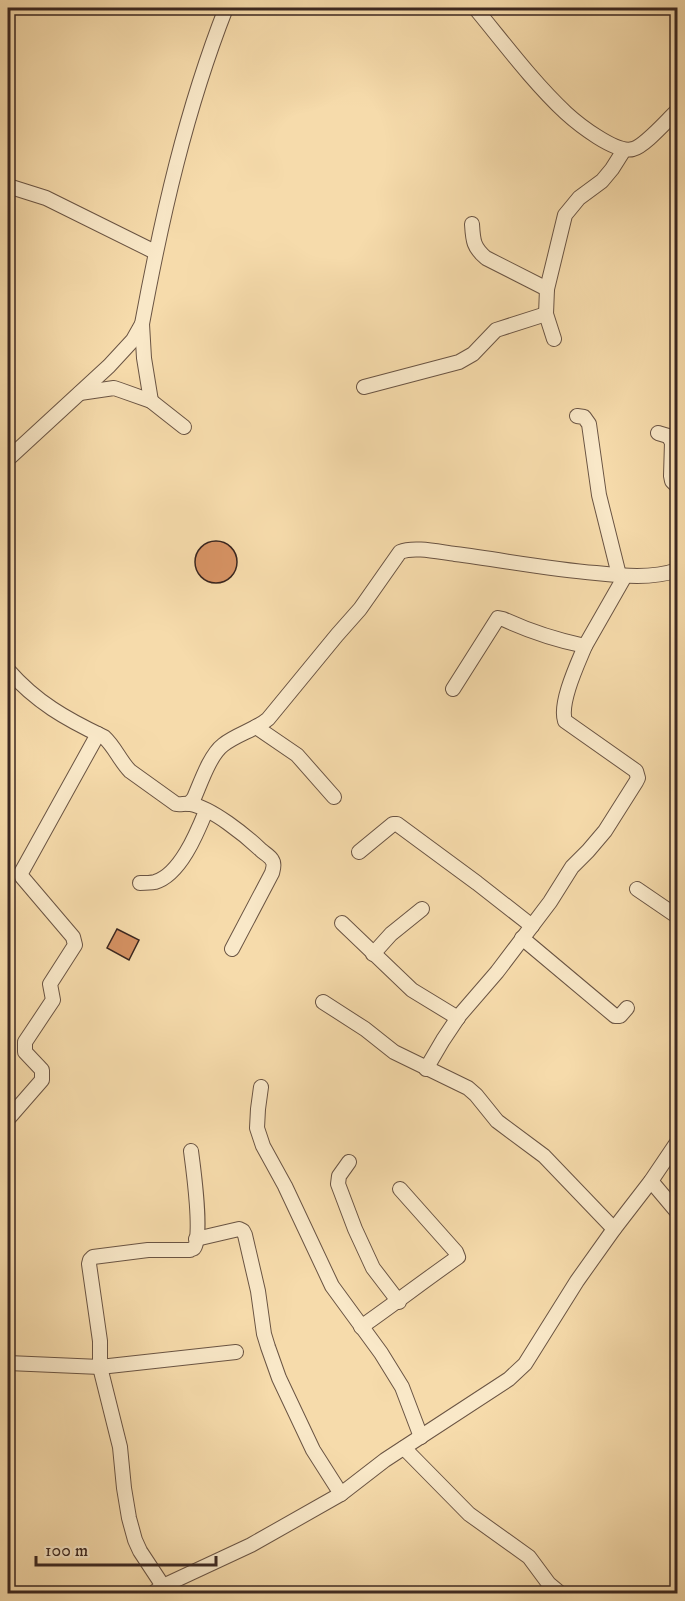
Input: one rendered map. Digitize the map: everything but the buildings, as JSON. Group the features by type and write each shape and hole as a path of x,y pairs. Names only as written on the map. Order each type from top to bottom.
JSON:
{"street":[{"path":"151,401 144,358 142,324 155,252 184,135 208,54 226,8"},
{"path":"475,8 531,76 566,113 611,146 624,150 643,144 678,110"},
{"path":"554,339 546,314 547,289 566,215 579,198 602,181 624,150"},
{"path":"8,186 46,198 155,252"},
{"path":"472,224 475,245 479,252 486,258 547,289"},
{"path":"364,387 459,362 473,354 496,330 546,314"},
{"path":"8,459 109,366 133,340 142,324"},
{"path":"80,393 114,388 151,401 184,427"},
{"path":"426,1069 458,1018 532,926 572,867 588,851 618,813 638,778 633,768 565,721 563,714 570,685 585,646 622,576 599,495 589,424 584,417 577,416"},
{"path":"658,433 668,436 672,442 671,476 672,482 678,487"},
{"path":"189,804 216,752 268,718 360,609 400,552 405,550 430,551 622,576 644,576 678,570"},
{"path":"453,688 498,618 551,638 585,646"},
{"path":"8,670 22,686 57,713 109,742 130,771 176,804 189,804 206,811 246,836 272,860 274,866 261,897 232,949"},
{"path":"256,727 297,755 334,797"},
{"path":"8,1119 42,1080 42,1071 25,1052 25,1042 54,1000 50,984 75,945 73,937 21,873 98,734"},
{"path":"141,883 155,882 165,877 177,865 193,841 206,811"},
{"path":"359,852 396,823 532,926"},
{"path":"637,889 678,916"},
{"path":"373,954 391,934 422,909"},
{"path":"342,922 412,990 458,1018"},
{"path":"522,938 615,1016 620,1016 627,1008"},
{"path":"323,1002 365,1029 394,1052 468,1088 497,1120 543,1156 614,1229"},
{"path":"261,1087 257,1128 259,1137 332,1286 399,1380 421,1437"},
{"path":"191,1151 197,1206 194,1249 148,1250 93,1257 89,1264 100,1341 100,1367 120,1447 129,1518 135,1540 157,1590 251,1545 341,1494 385,1460 509,1379 525,1364 577,1281 678,1141"},
{"path":"349,1162 339,1176 342,1193 373,1268 399,1302"},
{"path":"651,1181 678,1213"},
{"path":"361,1327 399,1302 458,1257 400,1189"},
{"path":"196,1239 238,1229 243,1231 258,1291 264,1334 279,1378 313,1450 341,1494"},
{"path":"8,1363 100,1367 237,1352"},
{"path":"404,1448 469,1514 529,1557 549,1584 561,1593"}]}
